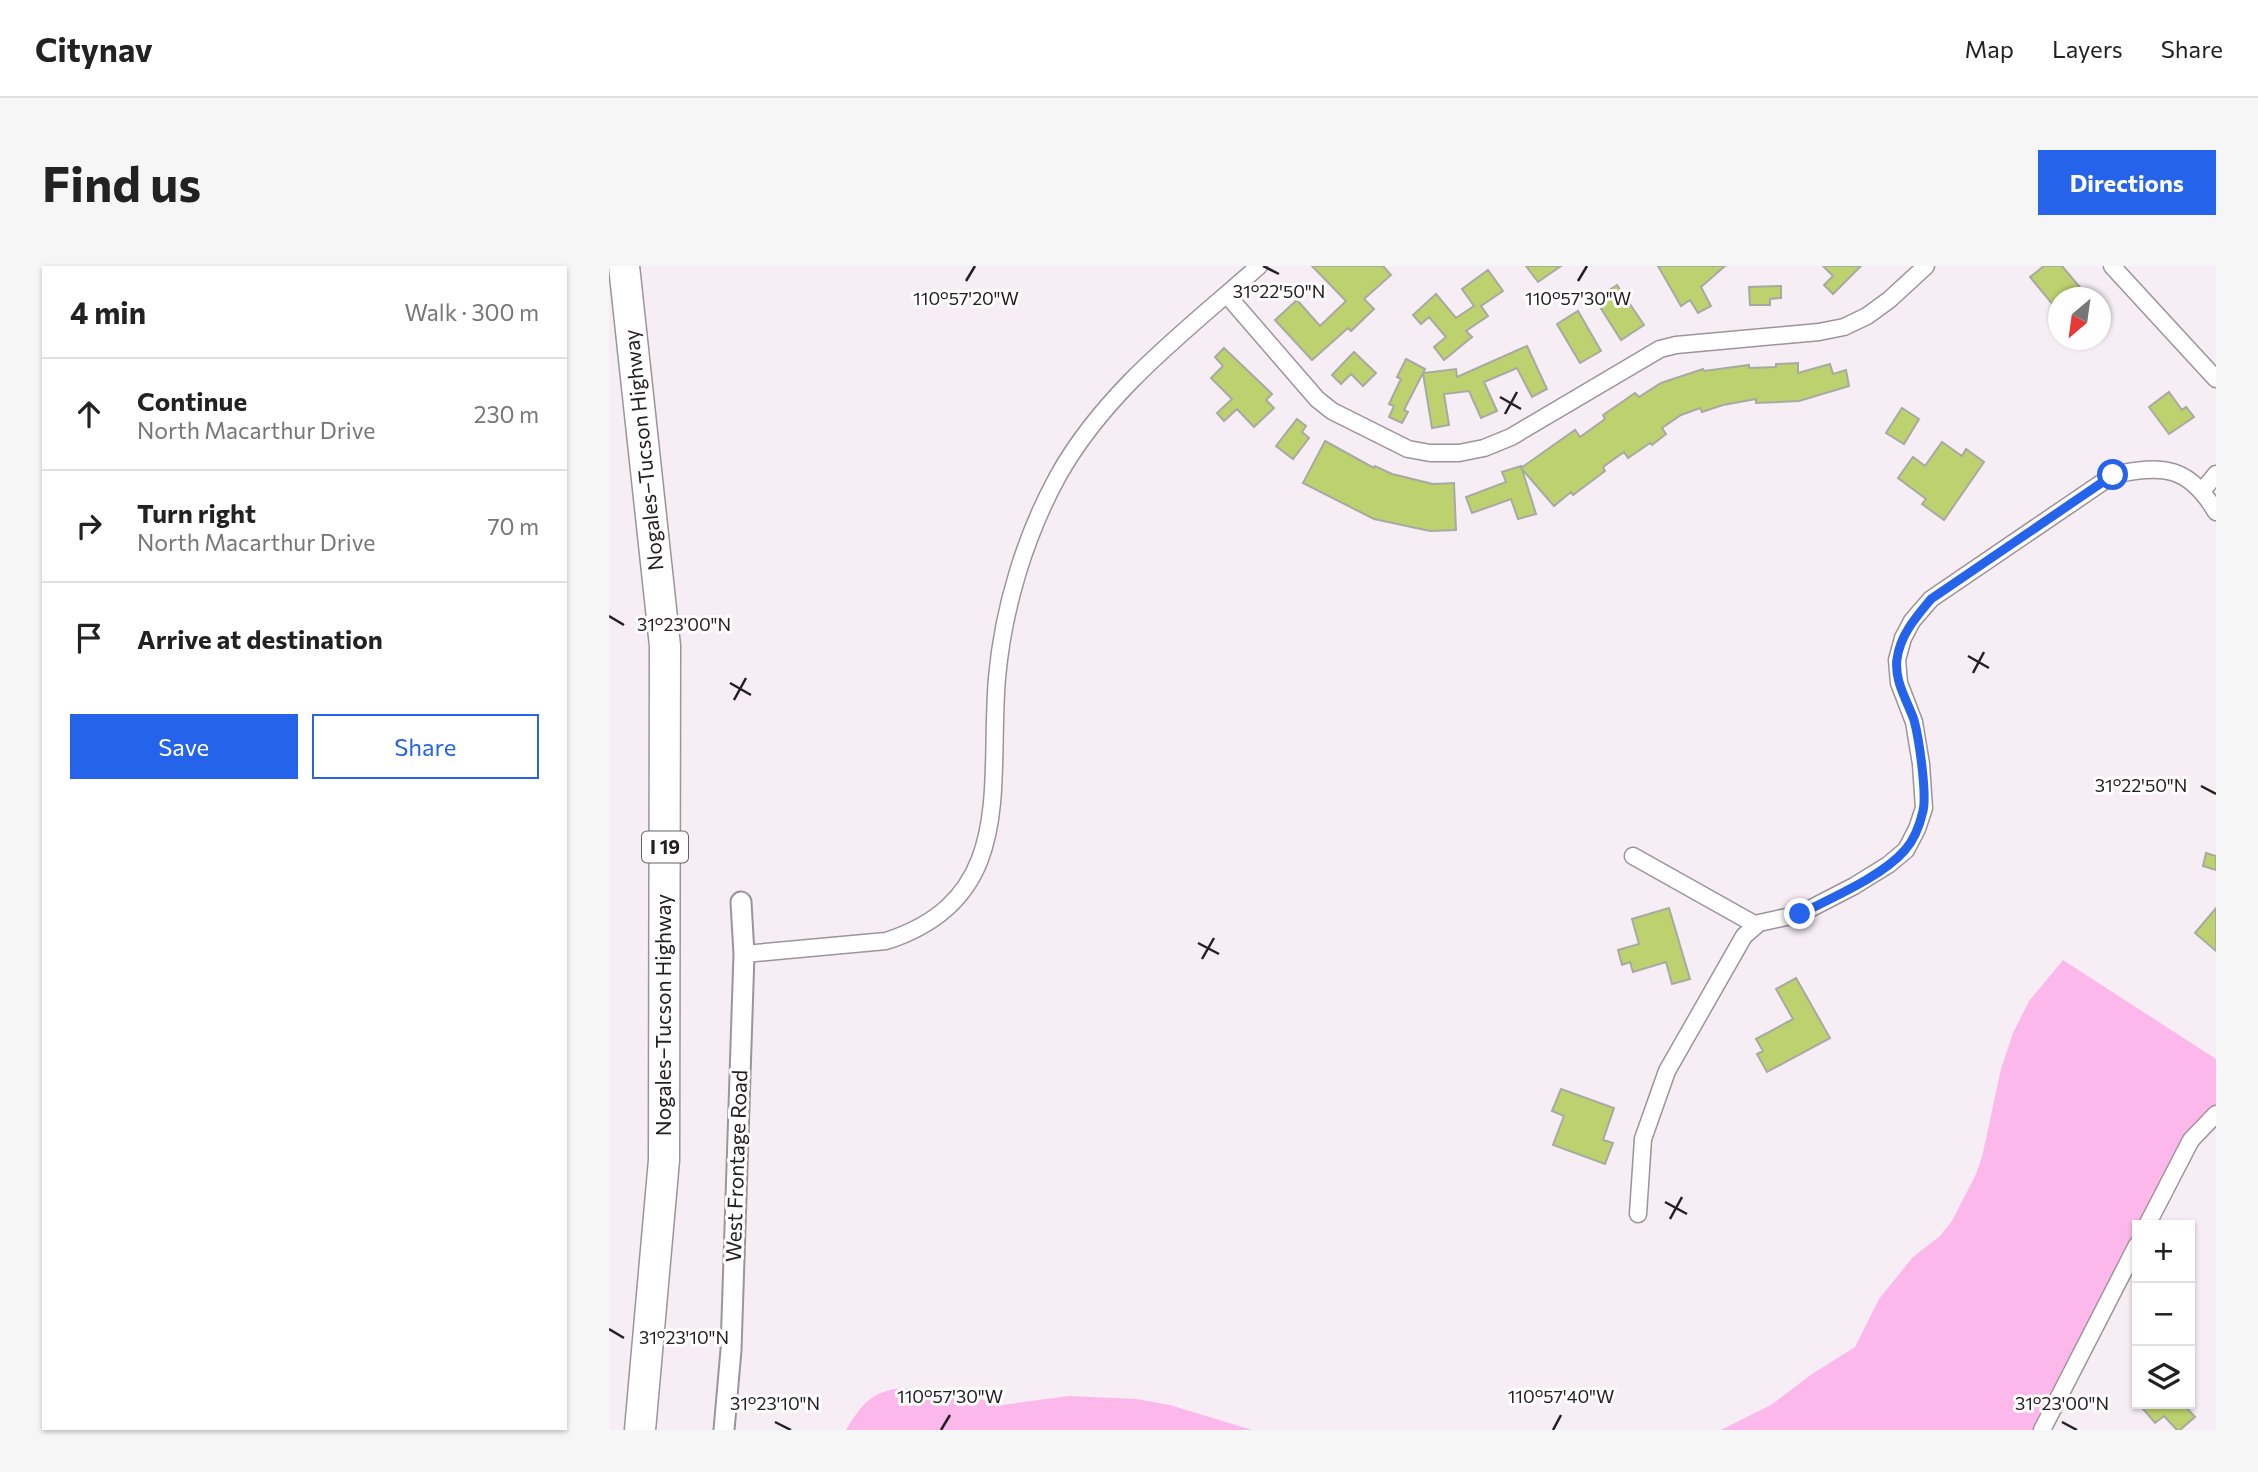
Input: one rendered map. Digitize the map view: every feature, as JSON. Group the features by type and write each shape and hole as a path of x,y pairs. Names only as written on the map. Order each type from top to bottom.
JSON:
{"highway":[{"name":"Nogales–Tucson Highway","path":"624,266 665,646 664,1160 640,1430"}],"street":[{"path":"744,954 886,941 902,936 945,910 967,884 982,855 989,830 997,677 1003,638 1032,531 1058,476 1095,420 1131,379 1259,266"},
{"path":"1227,295 1299,380 1332,411 1408,449 1430,453 1459,453 1484,448 1511,437 1660,349 1844,327 1867,316 1889,300 1926,266"},
{"path":"2112,266 2216,379"},
{"path":"1638,1214 1643,1139 1667,1071 1744,936 1759,923 1800,914 1888,865 1906,849 1917,829 1924,808 1921,764 1915,722 1899,684 1897,660 1903,638 1912,621 1931,599 2113,475 2141,468 2164,468 2203,490 2216,512"},
{"path":"2203,490 2216,474"},
{"path":"1633,856 1756,925"},
{"name":"West Frontage Road","path":"725,1430 731,1350 744,954 741,902"},
{"path":"2150,1220 2191,1140 2216,1114"},
{"path":"2042,1430 2132,1255"}],"shaded area":[{"path":"2063,960 2216,1059 2216,1107 2146,1220 2132,1220 2132,1246 2040,1430 1721,1430 1771,1405 1812,1374 1855,1347 1879,1299 1913,1257 1940,1236 1952,1221 1982,1157 2001,1069 2013,1033 2029,1001"},
{"path":"903,1388 953,1392 1002,1405 1069,1396 1136,1399 1170,1405 1252,1430 846,1430 869,1400 883,1392"}],"building":[{"path":"1312,266 1383,266 1391,275 1364,299 1374,309 1351,331 1348,328 1312,360 1275,320 1297,300 1320,326 1346,301"},
{"path":"1526,266 1561,266 1538,282"},
{"path":"1658,266 1725,266 1701,287 1711,306 1698,313 1690,300 1681,306"},
{"path":"1823,266 1861,266 1833,294 1824,285 1833,276"},
{"path":"2044,266 2062,266 2080,287 2048,287 2048,299 2030,277"},
{"path":"1488,270 1503,291 1481,306 1488,316 1466,331 1472,337 1444,360 1434,347 1446,337 1429,317 1421,324 1413,315 1436,294 1456,318 1474,306 1462,289"},
{"path":"1617,285 1644,325 1621,340 1595,299"},
{"path":"1781,286 1781,298 1770,299 1770,305 1750,305 1749,287"},
{"path":"1578,311 1601,351 1580,363 1557,324"},
{"path":"1527,346 1547,389 1532,397 1517,368 1484,382 1497,411 1481,418 1469,391 1444,394 1449,425 1432,428 1423,373 1456,369 1457,377"},
{"path":"1224,348 1272,394 1266,400 1274,408 1254,427 1237,409 1224,421 1217,413 1232,399 1211,378 1223,366 1215,357"},
{"path":"1354,352 1376,373 1363,386 1351,374 1341,384 1332,375"},
{"path":"1406,359 1425,369 1404,410 1408,412 1402,423 1389,417 1394,406 1389,404 1401,379 1397,377"},
{"path":"1798,363 1798,373 1830,364 1833,374 1846,370 1849,386 1799,401 1756,403 1756,399 1702,412 1700,408 1681,415 1662,428 1666,434 1652,445 1650,443 1628,458 1624,452 1603,467 1605,471 1554,506 1521,468 1575,430 1580,437 1605,419 1603,415 1635,393 1639,397 1661,383 1703,369 1749,365 1749,368 1776,367 1776,364"},
{"path":"2169,392 2182,410 2186,407 2194,417 2169,434 2149,407"},
{"path":"1902,408 1919,419 1904,444 1886,433"},
{"path":"1297,419 1306,426 1302,432 1309,438 1293,459 1276,446"},
{"path":"1325,441 1374,468 1375,466 1392,474 1433,484 1454,483 1456,530 1430,531 1374,519 1303,483"},
{"path":"1942,442 1962,456 1966,449 1984,462 1944,520 1922,504 1926,499 1898,478 1913,457 1925,466"},
{"path":"1521,466 1536,514 1518,519 1511,499 1472,513 1466,497 1506,482 1502,472"},
{"path":"2206,853 2216,856 2216,870 2203,866"},
{"path":"1669,908 1690,979 1672,984 1666,962 1633,972 1630,962 1622,965 1618,950 1639,944 1632,919"},
{"path":"2216,908 2216,951 2195,933"},
{"path":"1796,978 1830,1038 1767,1072 1757,1054 1763,1051 1756,1039 1793,1019 1776,989"},
{"path":"1561,1089 1614,1108 1603,1140 1613,1143 1605,1164 1553,1145 1564,1116 1552,1111"},
{"path":"2143,1409 2188,1409 2195,1417 2180,1430 2164,1416 2155,1423"}],"route":[{"path":"1800,914 1888,865 1906,849 1917,829 1924,808 1921,764 1915,722 1899,684 1897,660 1903,638 1912,621 1931,599 2113,475"}]}
